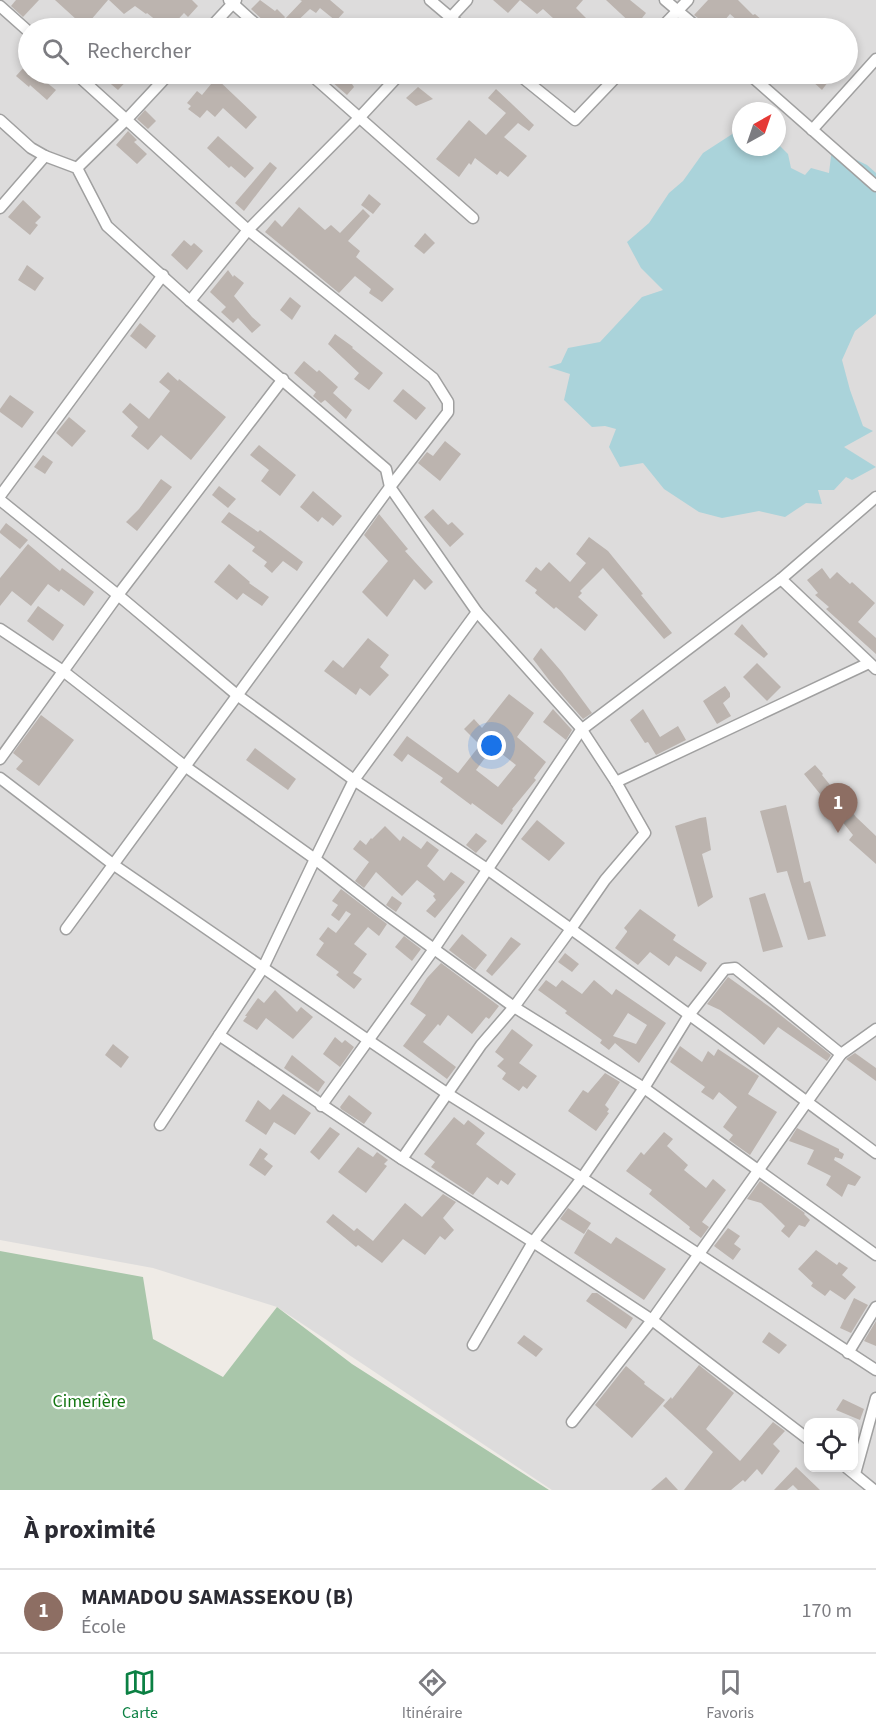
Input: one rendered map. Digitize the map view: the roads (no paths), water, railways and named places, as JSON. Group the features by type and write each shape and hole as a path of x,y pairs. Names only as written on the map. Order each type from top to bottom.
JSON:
{"street":[{"path":"430,0 450,18 467,0"},
{"path":"665,0 686,18"},
{"path":"671,18 688,0"},
{"path":"219,18 233,1 250,18"},
{"path":"0,6 18,22"},
{"path":"858,79 876,59"},
{"path":"66,929 390,487 448,412 448,402 433,378 248,230 87,84"},
{"path":"77,168 160,84"},
{"path":"321,84 473,218"},
{"path":"190,301 248,230 390,84"},
{"path":"530,84 575,120 609,84"},
{"path":"760,84 876,186"},
{"path":"812,130 853,84"},
{"path":"0,120 30,148 77,168 107,226 190,301 386,469 390,487 477,612 581,730 616,782 645,833 605,879 514,1007 481,1045 402,1159"},
{"path":"0,208 45,156"},
{"path":"163,275 0,498 237,695 354,780 487,869 571,929 876,1154"},
{"path":"0,759 118,595 283,379"},
{"path":"321,1106 434,949 581,730 780,579 876,497"},
{"path":"616,782 873,666 780,579"},
{"path":"160,1125 263,968 354,780 477,612"},
{"path":"0,629 63,671 186,767 315,859 383,912 514,1007 644,1088 876,1255"},
{"path":"0,778 114,865 368,1040 876,1370"},
{"path":"473,1345 533,1242 582,1178 644,1088 689,1015 725,969 735,968 841,1054"},
{"path":"572,1422 652,1320 841,1054 876,1029"},
{"path":"219,1035 321,1106 652,1320 804,1436"},
{"path":"848,1353 876,1307"},
{"path":"858,1451 876,1398"},
{"path":"852,1472 874,1490"}],"water":[{"path":"732,134 732,156 786,156 786,152 791,168 805,175 811,168 829,173 832,148 867,165 876,173 876,314 855,331 842,360 863,426 873,431 844,447 876,467 852,480 846,477 834,490 818,490 822,504 806,503 785,517 759,511 722,518 699,512 664,489 643,463 620,467 609,447 616,429 605,426 592,427 564,400 570,374 548,367 561,363 568,348 600,342 642,297 663,290 641,268 627,242 649,223 669,193 683,181 703,153"}],"place":[{"name":"MAMADOU SAMASSEKOU (B)","path":"838,833"}],"park label":[{"name":"Cimerière","path":"89,1401"}]}
